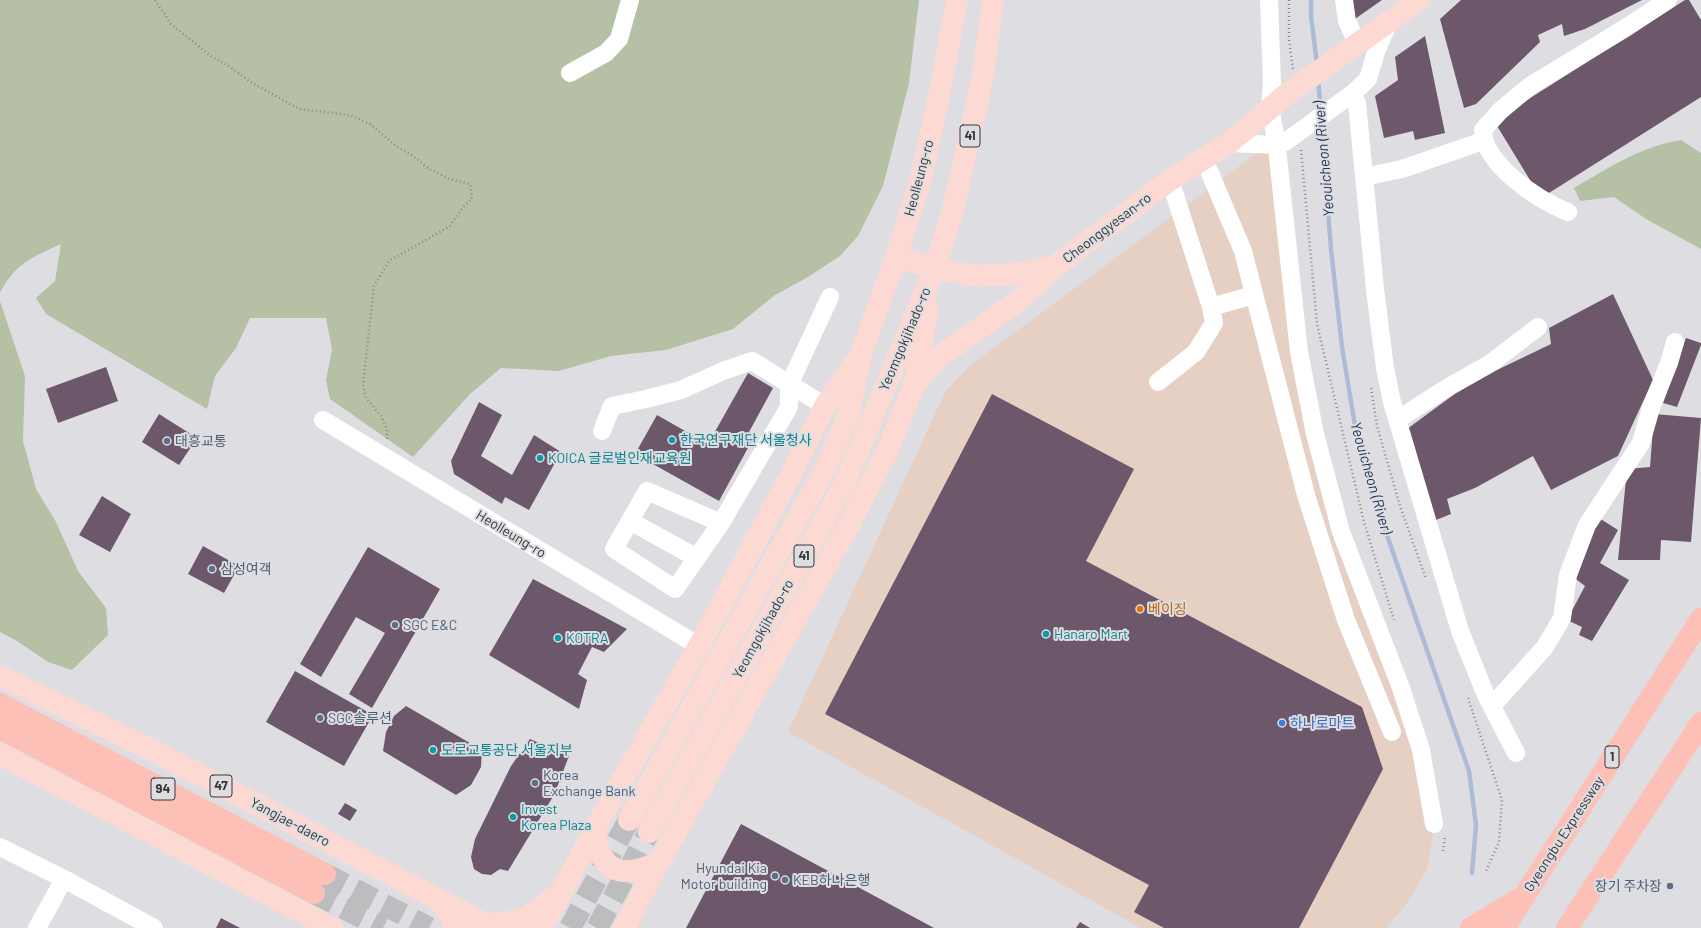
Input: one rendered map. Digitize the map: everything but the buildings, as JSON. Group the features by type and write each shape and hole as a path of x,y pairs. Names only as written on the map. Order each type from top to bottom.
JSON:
{"highway":[{"name":"Gyeongbu Expressway","path":"1504,928 1701,619"},
{"name":"94","path":"0,704 325,874"},
{"path":"1567,928 1701,723"},
{"name":"94","path":"0,728 314,893"},
{"path":"1472,928 1524,896"}],"main road":[{"name":"Heolleung-ro","path":"862,351 896,257 921,178 941,86 957,0"},
{"name":"41","path":"935,268 952,213 969,140 983,75 993,0"},
{"path":"1352,47 1419,0"},
{"name":"Cheonggyesan-ro","path":"896,257 935,268 975,276 1015,274 1056,266 1170,180 1229,143 1270,108 1290,84 1352,47"},
{"path":"915,383 940,356 1022,298 1056,266"},
{"path":"627,924 659,862 851,521 886,454 915,383 935,268"},
{"name":"Yeomgokjihado-ro","path":"650,832 845,483 935,268"},
{"path":"542,928 595,829 699,646 793,471 825,406 862,351"},
{"name":"Yeomgokjihado-ro","path":"629,820 825,469 848,416 862,351"},
{"name":"Yangjae-daero","path":"0,676 154,751 488,926"},
{"path":"0,754 332,928"},
{"path":"595,829 597,842 603,857 613,868 622,872 632,872 659,862"},
{"path":"488,926 511,922 530,916 549,901 567,880"},
{"path":"439,900 448,913 455,928"}],"street":[{"path":"570,73 606,53 618,39 630,0"},
{"path":"1269,0 1272,84 1270,108 1287,144 1299,352 1315,434 1341,532 1402,688 1421,750 1440,828"},
{"path":"1344,0 1352,47"},
{"path":"1568,212 1551,205 1525,189 1495,159 1483,141 1483,130 1500,111 1530,86 1627,27 1668,0"},
{"path":"1229,143 1287,144 1352,94 1368,79 1376,52 1389,21"},
{"path":"1352,94 1357,103 1375,289 1385,368 1397,420 1460,631 1492,706 1516,753"},
{"path":"1364,177 1402,169 1483,141"},
{"path":"1204,159 1242,251 1306,495 1342,607 1392,732"},
{"path":"1158,382 1196,352 1214,323 1211,307 1170,180"},
{"path":"1211,307 1254,295"},
{"path":"721,523 648,492 614,549 675,589 721,523 789,407 789,384 830,297"},
{"path":"1397,420 1491,363 1538,327"},
{"path":"1492,706 1545,647 1562,618 1568,575 1587,525 1641,443 1651,408 1669,363 1675,342"},
{"path":"602,431 612,406 680,390 723,371 752,361 825,406"},
{"name":"Heolleung-ro","path":"324,420 699,646"},
{"path":"630,521 697,558"},
{"path":"0,847 64,879 135,924 154,928"},
{"path":"37,928 64,879"}],"path":[{"path":"155,0 171,24 212,57 226,64 249,81 299,109 350,115 370,124 396,146 413,156 429,169 450,179 470,184 472,199 463,208 450,226 389,261 374,286 363,385 366,398 381,416 388,429 386,458"},
{"path":"1290,0 1290,84"},
{"path":"1287,144 1318,324 1364,522 1396,626"},
{"path":"1440,828 1444,851"}],"shaded area":[{"path":"1276,139 1315,434 1401,688 1434,824 1428,867 1405,906 1386,928 1141,928 788,732 945,392 971,365"}],"green space":[{"path":"0,0 919,0 909,83 883,186 858,236 840,256 808,277 775,295 733,329 666,350 611,356 559,371 501,368 470,394 413,457 330,399 326,380 332,350 326,318 250,318 236,348 215,376 207,409 46,314 36,298 55,281 61,244 33,257 26,262 12,275 0,293"},
{"path":"1681,140 1701,153 1701,249 1646,219 1614,197 1580,201 1574,188 1639,153 1653,147"},
{"path":"0,301 25,376 23,441 36,489 56,522 78,571 106,608 108,635 72,670 48,662 17,641 0,632"}],"waterway":[{"name":"Yeouicheon (River)","path":"1311,0 1311,16 1317,64"},
{"name":"Yeouicheon (River)","path":"1318,79 1321,112"},
{"name":"Yeouicheon (River)","path":"1321,121 1331,249 1342,347 1357,438 1381,518 1469,771 1476,825 1472,873"}],"tunnel":[{"path":"570,928 629,820"},
{"path":"597,928 649,832"},
{"path":"325,874 429,928"},
{"path":"314,893 383,928"}],"place":[{"name":"한국연구재단 서울청사","path":"672,440"},
{"name":"대흥교통","path":"167,441"},
{"name":"KOICA 글로벌인재교육원","path":"540,458"},
{"name":"삼성여객","path":"212,569"},
{"name":"베이징","path":"1140,609"},
{"name":"SGC E&C","path":"395,625"},
{"name":"Hanaro Mart","path":"1046,634"},
{"name":"KOTRA","path":"558,638"},
{"name":"SGC솔루션","path":"320,718"},
{"name":"하나로마트","path":"1282,723"},
{"name":"도로교통공단 서울지부","path":"433,750"},
{"name":"Korea Exchange Bank","path":"535,783"},
{"name":"Invest Korea Plaza","path":"513,817"},
{"name":"Hyundai Kia Motor building","path":"775,876"},
{"name":"KEB하나은행","path":"785,880"},
{"name":"장기 주차장","path":"1670,886"}]}
